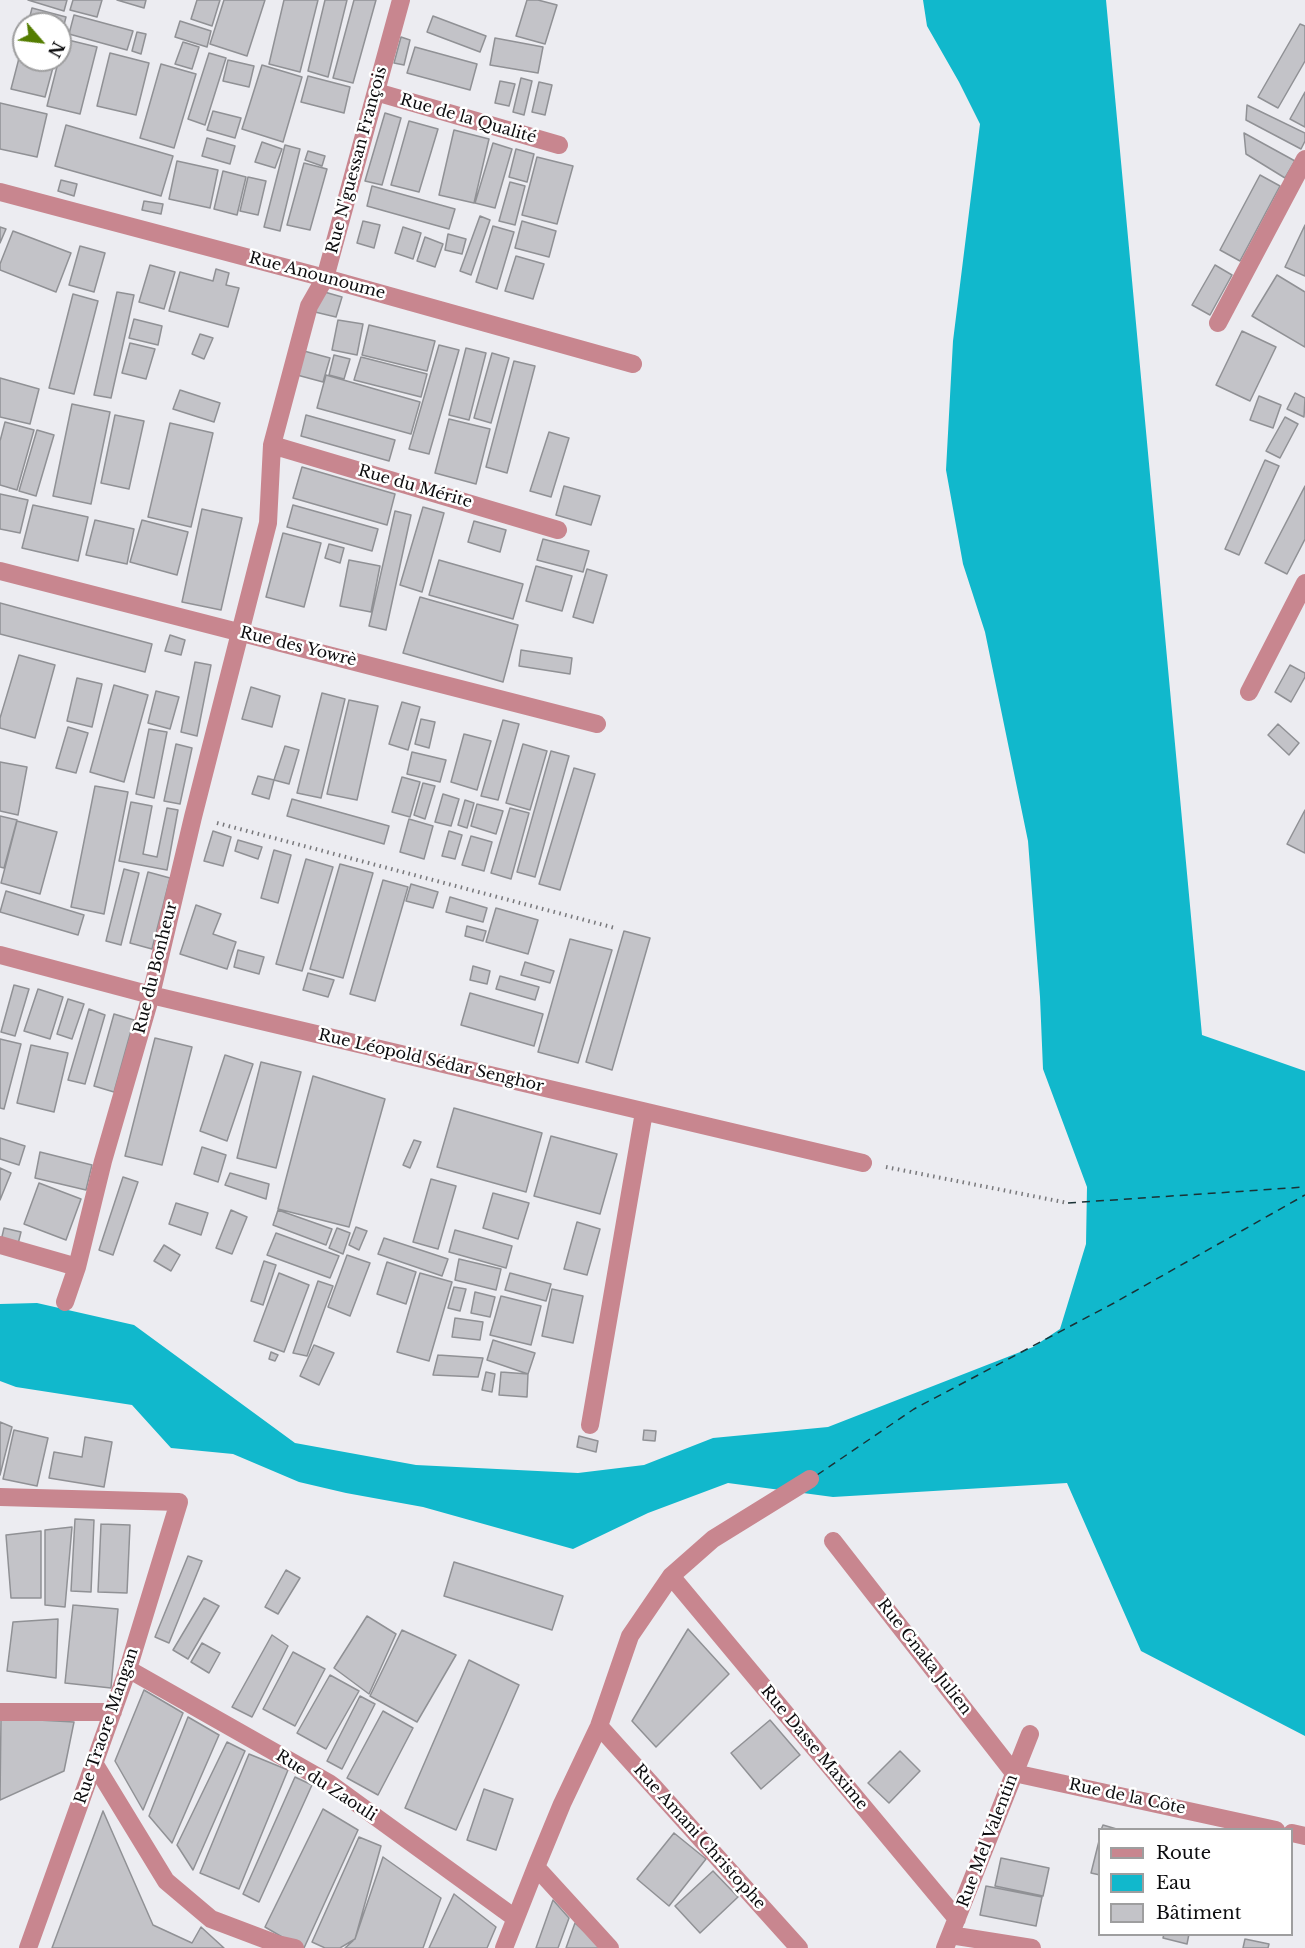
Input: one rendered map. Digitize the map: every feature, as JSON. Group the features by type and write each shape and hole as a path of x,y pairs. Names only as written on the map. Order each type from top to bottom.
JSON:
{"street":[{"name":"Rue N'guessan François","path":"240,632 268,523 272,445 309,306 325,278 401,0"},
{"name":"Rue de la Qualité","path":"376,92 559,145"},
{"path":"1218,323 1305,159"},
{"name":"Rue Anounoume","path":"0,192 325,278 633,364"},
{"name":"Rue du Mérite","path":"272,445 558,530"},
{"name":"Rue des Yowrè","path":"0,571 597,724"},
{"path":"1249,692 1305,583"},
{"name":"Rue du Bonheur","path":"65,1302 77,1267 103,1161 151,995 240,632"},
{"name":"Rue Léopold Sédar Senghor","path":"0,955 151,995 863,1163"},
{"path":"590,1425 644,1112"},
{"path":"0,1245 77,1267"},
{"path":"504,1948 562,1804 599,1726 630,1636 671,1576 713,1539 810,1479"},
{"name":"Rue Traore Mangan","path":"0,1497 179,1502 128,1669 28,1948"},
{"name":"Rue Gnaka Julien","path":"833,1541 1014,1773"},
{"name":"Rue Dasse Maxime","path":"671,1576 951,1934"},
{"name":"Rue du Zaouli","path":"128,1669 329,1784 515,1918"},
{"path":"0,1712 112,1712"},
{"name":"Rue Amani Christophe","path":"599,1726 800,1948"},
{"name":"Rue Mel Valentin","path":"951,1934 1030,1734"},
{"path":"94,1763 166,1881 211,1919 277,1944 295,1948"},
{"name":"Rue de la Côte","path":"1014,1773 1267,1828"},
{"path":"536,1867 610,1948"},
{"path":"951,1934 1032,1948"}],"path":[{"path":"194,817 615,928"},
{"path":"863,1163 1068,1203"}],"water":[{"path":"923,0 1106,0 1202,1035 1305,1071 1305,1736 1141,1651 1067,1483 833,1497 728,1483 648,1513 573,1549 423,1507 299,1482 233,1454 171,1448 132,1405 16,1387 0,1381 0,1304 37,1303 134,1325 295,1443 416,1465 578,1473 644,1465 713,1438 828,1427 1033,1347 1060,1329 1086,1244 1087,1187 1043,1069 1028,841 985,632 963,564 946,470 953,341 980,124 927,26"}],"building":[{"path":"28,0 67,0 64,11"},
{"path":"73,0 102,0 97,17 70,10"},
{"path":"117,0 146,0 144,8"},
{"path":"197,0 220,0 212,26 191,19"},
{"path":"224,0 265,0 247,56 210,44"},
{"path":"284,0 318,0 300,72 269,64"},
{"path":"325,0 347,0 328,77 308,71"},
{"path":"354,0 376,0 353,83 333,78"},
{"path":"527,0 538,0 557,5 545,44 516,36"},
{"path":"32,8 47,12 31,12"},
{"path":"74,15 133,31 127,50 72,35"},
{"path":"433,16 486,36 480,52 427,32"},
{"path":"180,21 211,31 207,47 175,37"},
{"path":"1300,24 1305,26 1305,61 1278,108 1258,97"},
{"path":"137,32 146,34 141,54 132,51"},
{"path":"401,37 410,40 404,65 394,63"},
{"path":"495,38 543,47 538,73 490,65"},
{"path":"72,41 97,47 80,114 47,106 56,72 72,72"},
{"path":"183,42 199,47 192,69 175,64"},
{"path":"415,47 477,64 470,90 407,73"},
{"path":"110,53 149,63 136,115 97,106"},
{"path":"209,53 226,58 205,125 188,119"},
{"path":"228,60 254,66 249,87 223,81"},
{"path":"161,64 196,74 174,148 140,138"},
{"path":"262,65 302,77 283,142 242,129"},
{"path":"15,72 52,72 45,97 11,89"},
{"path":"308,76 350,87 344,113 301,102"},
{"path":"521,78 532,81 524,115 513,112"},
{"path":"500,81 515,84 509,106 495,103"},
{"path":"539,82 552,85 545,115 532,112"},
{"path":"1305,92 1305,127 1290,119"},
{"path":"0,103 47,114 37,157 0,149"},
{"path":"1247,105 1305,133 1305,141 1301,149 1246,120"},
{"path":"213,111 241,118 235,138 207,130"},
{"path":"385,113 401,118 382,185 365,181"},
{"path":"409,121 438,129 419,192 391,185"},
{"path":"66,125 173,156 161,196 55,166"},
{"path":"454,130 489,139 474,203 439,195"},
{"path":"1244,133 1295,161 1285,178 1246,154"},
{"path":"207,138 235,146 230,164 202,156"},
{"path":"262,142 282,149 275,168 255,162"},
{"path":"493,143 512,149 495,208 475,203"},
{"path":"285,145 300,149 280,231 264,227"},
{"path":"516,149 534,154 527,182 509,177"},
{"path":"308,151 325,156 322,166 305,160"},
{"path":"537,157 573,166 557,224 522,215"},
{"path":"177,161 218,170 210,208 169,199"},
{"path":"304,163 327,169 310,230 287,225"},
{"path":"223,171 246,177 237,215 214,209"},
{"path":"1260,175 1280,186 1240,261 1220,250"},
{"path":"248,177 266,181 258,215 240,211"},
{"path":"61,180 77,184 74,196 58,191"},
{"path":"510,182 525,186 515,225 499,221"},
{"path":"372,186 455,209 449,229 367,206"},
{"path":"144,201 163,204 161,214 142,210"},
{"path":"480,216 490,220 471,275 460,271"},
{"path":"363,221 380,225 374,248 357,243"},
{"path":"522,221 556,231 549,257 515,248"},
{"path":"1305,225 1305,276 1285,267"},
{"path":"493,226 514,232 497,289 476,282"},
{"path":"0,227 6,229 0,243"},
{"path":"403,227 421,233 413,259 395,253"},
{"path":"13,231 71,253 56,292 0,270 0,264"},
{"path":"448,234 466,239 462,254 445,250"},
{"path":"425,237 443,244 435,267 417,261"},
{"path":"80,246 105,253 94,292 69,285"},
{"path":"516,256 544,264 533,299 505,291"},
{"path":"150,265 175,272 164,309 139,302"},
{"path":"1215,265 1232,275 1210,315 1192,305"},
{"path":"216,269 229,273 226,285 239,288 228,327 169,311 180,272 213,281"},
{"path":"1277,275 1305,292 1305,347 1252,316"},
{"path":"321,291 342,297 336,317 315,312"},
{"path":"117,292 134,295 111,398 94,395"},
{"path":"73,294 98,301 74,394 49,388"},
{"path":"134,319 162,326 158,345 129,338"},
{"path":"338,320 363,324 357,355 332,350"},
{"path":"369,325 435,341 427,371 362,355"},
{"path":"1242,331 1276,347 1250,401 1216,385"},
{"path":"200,334 213,338 204,359 192,354"},
{"path":"130,343 155,349 146,379 122,373"},
{"path":"439,345 459,350 429,454 409,449"},
{"path":"466,348 486,353 469,420 449,415"},
{"path":"304,351 330,358 323,382 297,375"},
{"path":"492,353 509,358 491,423 474,418"},
{"path":"334,355 350,359 344,379 329,375"},
{"path":"361,357 427,374 421,397 354,380"},
{"path":"514,361 535,366 507,473 486,467"},
{"path":"326,375 420,402 411,434 317,408"},
{"path":"0,378 39,389 30,424 0,417"},
{"path":"180,390 220,403 214,422 173,409"},
{"path":"1295,393 1305,398 1304,417 1287,409"},
{"path":"1259,396 1281,405 1273,428 1250,420"},
{"path":"72,404 110,412 91,504 53,496"},
{"path":"115,415 144,421 129,489 101,483"},
{"path":"306,415 395,440 389,461 301,436"},
{"path":"1285,417 1298,424 1280,458 1266,451"},
{"path":"449,419 490,429 476,484 435,473"},
{"path":"5,422 34,430 17,490 0,485 0,441"},
{"path":"170,423 213,433 191,527 148,517"},
{"path":"37,430 54,435 36,496 19,491"},
{"path":"549,432 569,438 551,497 530,491"},
{"path":"1265,460 1279,466 1239,555 1225,549"},
{"path":"302,467 395,494 387,525 293,498"},
{"path":"564,486 600,496 591,525 556,515"},
{"path":"1305,486 1305,539 1287,574 1265,563"},
{"path":"0,494 28,500 20,533 0,529"},
{"path":"33,505 88,517 78,561 22,548"},
{"path":"293,505 378,529 372,551 287,527"},
{"path":"423,507 444,513 422,592 400,585"},
{"path":"202,509 242,518 221,610 182,602"},
{"path":"395,511 411,515 386,630 369,626"},
{"path":"95,520 134,529 127,564 86,555"},
{"path":"142,520 188,532 177,575 130,562"},
{"path":"474,521 506,530 500,552 468,542"},
{"path":"283,533 321,543 304,607 266,597"},
{"path":"543,539 589,551 583,572 537,560"},
{"path":"329,544 344,548 340,563 325,558"},
{"path":"349,560 380,566 371,612 340,606"},
{"path":"439,560 523,584 513,619 429,595"},
{"path":"536,566 572,576 562,611 526,601"},
{"path":"587,569 607,575 593,623 573,617"},
{"path":"420,597 518,625 503,682 403,653"},
{"path":"0,603 152,644 145,672 0,634"},
{"path":"170,635 185,640 181,655 165,651"},
{"path":"521,650 572,658 570,674 519,666"},
{"path":"19,655 55,665 35,738 0,728 0,718"},
{"path":"195,662 211,665 197,736 181,732"},
{"path":"1290,665 1305,673 1291,702 1275,692"},
{"path":"77,678 102,684 92,727 67,721"},
{"path":"114,685 148,695 124,782 90,772"},
{"path":"251,687 280,696 272,727 242,719"},
{"path":"156,691 179,697 170,729 148,723"},
{"path":"322,693 345,699 321,798 297,793"},
{"path":"349,700 378,706 357,800 327,794"},
{"path":"402,702 420,707 408,750 389,744"},
{"path":"421,719 435,722 429,748 415,744"},
{"path":"503,720 519,724 498,800 481,796"},
{"path":"1278,724 1299,743 1289,755 1268,735"},
{"path":"68,727 88,733 76,773 56,768"},
{"path":"149,729 167,732 154,798 136,794"},
{"path":"464,734 491,741 477,790 451,782"},
{"path":"176,744 192,748 180,804 164,801"},
{"path":"523,744 547,751 530,810 506,803"},
{"path":"285,746 299,750 289,784 274,780"},
{"path":"551,751 569,756 535,877 517,872"},
{"path":"412,752 446,760 440,782 407,774"},
{"path":"0,762 27,767 18,815 0,811"},
{"path":"574,768 595,774 560,890 539,884"},
{"path":"258,776 274,780 269,799 252,794"},
{"path":"402,777 420,782 410,817 392,812"},
{"path":"423,783 435,786 425,819 414,815"},
{"path":"95,786 128,792 104,914 71,907"},
{"path":"443,794 459,799 451,826 435,822"},
{"path":"292,799 389,826 384,844 287,816"},
{"path":"465,800 474,803 467,828 458,825"},
{"path":"131,802 152,806 143,854 157,857 167,808 178,810 167,870 119,861"},
{"path":"477,804 503,811 496,834 471,826"},
{"path":"510,808 529,813 511,879 491,873"},
{"path":"1305,810 1305,853 1287,844"},
{"path":"0,816 17,820 4,868 0,867"},
{"path":"409,819 433,826 424,859 400,852"},
{"path":"17,821 57,832 40,894 1,883"},
{"path":"213,831 231,837 223,866 204,861"},
{"path":"449,831 462,835 455,859 442,856"},
{"path":"471,836 492,842 484,871 462,865"},
{"path":"238,840 262,847 258,859 235,851"},
{"path":"274,850 291,855 278,903 261,898"},
{"path":"306,859 333,867 302,971 276,964"},
{"path":"340,864 373,873 343,978 310,969"},
{"path":"124,869 139,873 121,945 106,941"},
{"path":"148,872 170,878 152,949 130,943"},
{"path":"383,880 408,887 375,1001 350,994"},
{"path":"411,884 438,892 433,908 406,901"},
{"path":"6,891 84,915 78,935 0,912"},
{"path":"450,897 487,908 483,922 446,912"},
{"path":"196,905 221,914 213,934 236,942 227,969 180,954"},
{"path":"496,908 538,920 528,954 486,942"},
{"path":"467,926 486,931 483,941 465,936"},
{"path":"624,931 650,938 612,1070 586,1062"},
{"path":"570,939 612,950 578,1063 538,1052"},
{"path":"238,950 264,957 259,974 234,967"},
{"path":"525,962 554,971 550,983 521,975"},
{"path":"473,966 490,971 487,984 470,980"},
{"path":"308,973 334,980 328,997 303,990"},
{"path":"500,976 539,987 535,1000 496,989"},
{"path":"14,985 29,989 15,1036 1,1032"},
{"path":"38,989 63,997 50,1039 24,1031"},
{"path":"470,993 543,1014 534,1046 461,1025"},
{"path":"68,999 84,1004 72,1039 57,1034"},
{"path":"89,1009 105,1015 85,1084 68,1080"},
{"path":"114,1014 134,1020 114,1092 94,1086"},
{"path":"155,1038 192,1047 162,1165 125,1156"},
{"path":"0,1039 21,1044 4,1109 0,1108"},
{"path":"31,1045 68,1053 54,1112 17,1103"},
{"path":"225,1055 253,1064 227,1141 200,1131"},
{"path":"261,1062 301,1072 276,1168 237,1158"},
{"path":"313,1076 385,1099 349,1227 278,1209"},
{"path":"454,1108 542,1133 526,1192 437,1167"},
{"path":"551,1136 617,1154 600,1214 534,1196"},
{"path":"0,1138 25,1146 19,1165 0,1159"},
{"path":"414,1140 421,1142 410,1168 403,1165"},
{"path":"202,1147 226,1155 218,1182 194,1174"},
{"path":"40,1152 92,1165 86,1190 35,1178"},
{"path":"0,1168 11,1173 0,1200"},
{"path":"230,1173 269,1184 266,1199 225,1185"},
{"path":"123,1177 138,1182 113,1255 99,1250"},
{"path":"431,1179 456,1186 438,1249 413,1242"},
{"path":"39,1183 81,1199 66,1240 24,1224"},
{"path":"493,1193 529,1203 518,1239 483,1228"},
{"path":"176,1203 208,1213 201,1235 169,1224"},
{"path":"231,1210 247,1217 232,1254 216,1248"},
{"path":"278,1210 332,1229 326,1245 273,1225"},
{"path":"577,1222 600,1229 587,1275 564,1269"},
{"path":"356,1227 367,1231 359,1250 349,1245"},
{"path":"4,1228 21,1232 15,1256 0,1245"},
{"path":"337,1228 350,1233 343,1254 329,1248"},
{"path":"455,1230 512,1246 506,1268 449,1252"},
{"path":"276,1233 339,1256 330,1278 267,1255"},
{"path":"384,1238 448,1259 442,1276 378,1254"},
{"path":"164,1245 180,1255 171,1271 154,1261"},
{"path":"347,1255 370,1263 350,1316 328,1307"},
{"path":"459,1259 501,1269 496,1290 455,1280"},
{"path":"264,1261 276,1265 263,1305 251,1301"},
{"path":"387,1262 416,1272 406,1304 377,1294"},
{"path":"279,1273 309,1285 284,1352 254,1341"},
{"path":"420,1273 452,1282 429,1361 397,1352"},
{"path":"510,1273 551,1284 546,1301 505,1290"},
{"path":"318,1281 333,1286 307,1356 293,1353"},
{"path":"454,1287 466,1289 460,1311 448,1308"},
{"path":"552,1289 583,1296 573,1343 542,1336"},
{"path":"475,1292 495,1297 490,1317 471,1313"},
{"path":"501,1296 541,1306 531,1345 490,1335"},
{"path":"455,1318 483,1322 480,1340 452,1337"},
{"path":"493,1340 535,1353 528,1374 487,1360"},
{"path":"314,1345 334,1353 319,1385 300,1376"},
{"path":"271,1352 278,1355 275,1361 269,1359"},
{"path":"438,1355 483,1358 478,1377 433,1375"},
{"path":"486,1372 495,1374 492,1392 482,1390"},
{"path":"501,1372 528,1374 527,1397 499,1395"},
{"path":"0,1422 12,1427 0,1475"},
{"path":"14,1430 48,1438 37,1486 3,1479"},
{"path":"644,1430 656,1431 655,1441 643,1440"},
{"path":"579,1436 598,1441 596,1452 577,1447"},
{"path":"85,1437 112,1442 104,1487 49,1478 54,1452 82,1457"},
{"path":"75,1519 94,1520 91,1592 71,1591"},
{"path":"101,1524 130,1525 127,1593 98,1592"},
{"path":"72,1527 65,1607 45,1605 45,1530"},
{"path":"41,1531 41,1598 11,1598 6,1535"},
{"path":"188,1556 202,1561 169,1643 155,1637"},
{"path":"454,1562 563,1596 552,1630 444,1596"},
{"path":"286,1570 300,1578 278,1614 265,1607"},
{"path":"204,1598 219,1606 188,1659 173,1650"},
{"path":"73,1605 118,1609 111,1688 65,1683"},
{"path":"367,1616 396,1634 369,1694 334,1668"},
{"path":"58,1619 56,1678 7,1671 13,1622"},
{"path":"688,1629 729,1674 656,1747 632,1721"},
{"path":"402,1630 456,1655 417,1722 370,1696"},
{"path":"272,1635 288,1646 252,1717 232,1707"},
{"path":"202,1643 220,1653 209,1673 191,1662"},
{"path":"293,1652 325,1669 295,1726 263,1709"},
{"path":"469,1660 519,1685 456,1830 405,1808"},
{"path":"330,1675 359,1691 326,1749 297,1733"},
{"path":"144,1690 183,1713 143,1810 115,1761"},
{"path":"360,1696 375,1704 342,1769 327,1761"},
{"path":"383,1711 413,1728 378,1795 347,1778"},
{"path":"188,1717 219,1735 172,1843 149,1816"},
{"path":"1,1718 74,1722 64,1771 0,1800"},
{"path":"770,1720 800,1755 761,1789 731,1753"},
{"path":"227,1742 245,1751 193,1870 177,1845"},
{"path":"900,1751 920,1771 889,1803 868,1783"},
{"path":"249,1754 288,1770 239,1889 200,1873"},
{"path":"295,1777 312,1785 259,1902 243,1894"},
{"path":"484,1789 513,1799 496,1850 467,1840"},
{"path":"323,1809 358,1830 304,1948 301,1948 265,1927"},
{"path":"103,1811 153,1925 192,1943 201,1927 224,1948 52,1948"},
{"path":"674,1833 706,1859 669,1906 637,1879"},
{"path":"359,1837 381,1846 355,1939 340,1948 325,1948 312,1942"},
{"path":"1098,1845 1098,1875 1091,1873"},
{"path":"383,1857 441,1898 423,1948 345,1948 355,1939"},
{"path":"1001,1858 1049,1868 1043,1896 995,1886"},
{"path":"713,1871 738,1897 700,1933 675,1906"},
{"path":"986,1886 1042,1897 1036,1926 980,1915"},
{"path":"454,1894 496,1927 487,1948 429,1948"},
{"path":"553,1900 569,1918 558,1948 536,1948"},
{"path":"575,1923 602,1948 566,1948"},
{"path":"1164,1936 1189,1936 1187,1944 1163,1938"},
{"path":"1245,1939 1269,1944 1268,1948 1243,1948"}],"ferry route":[{"path":"1068,1203 1305,1187"},
{"path":"817,1475 914,1409 1114,1303 1305,1195"}]}
